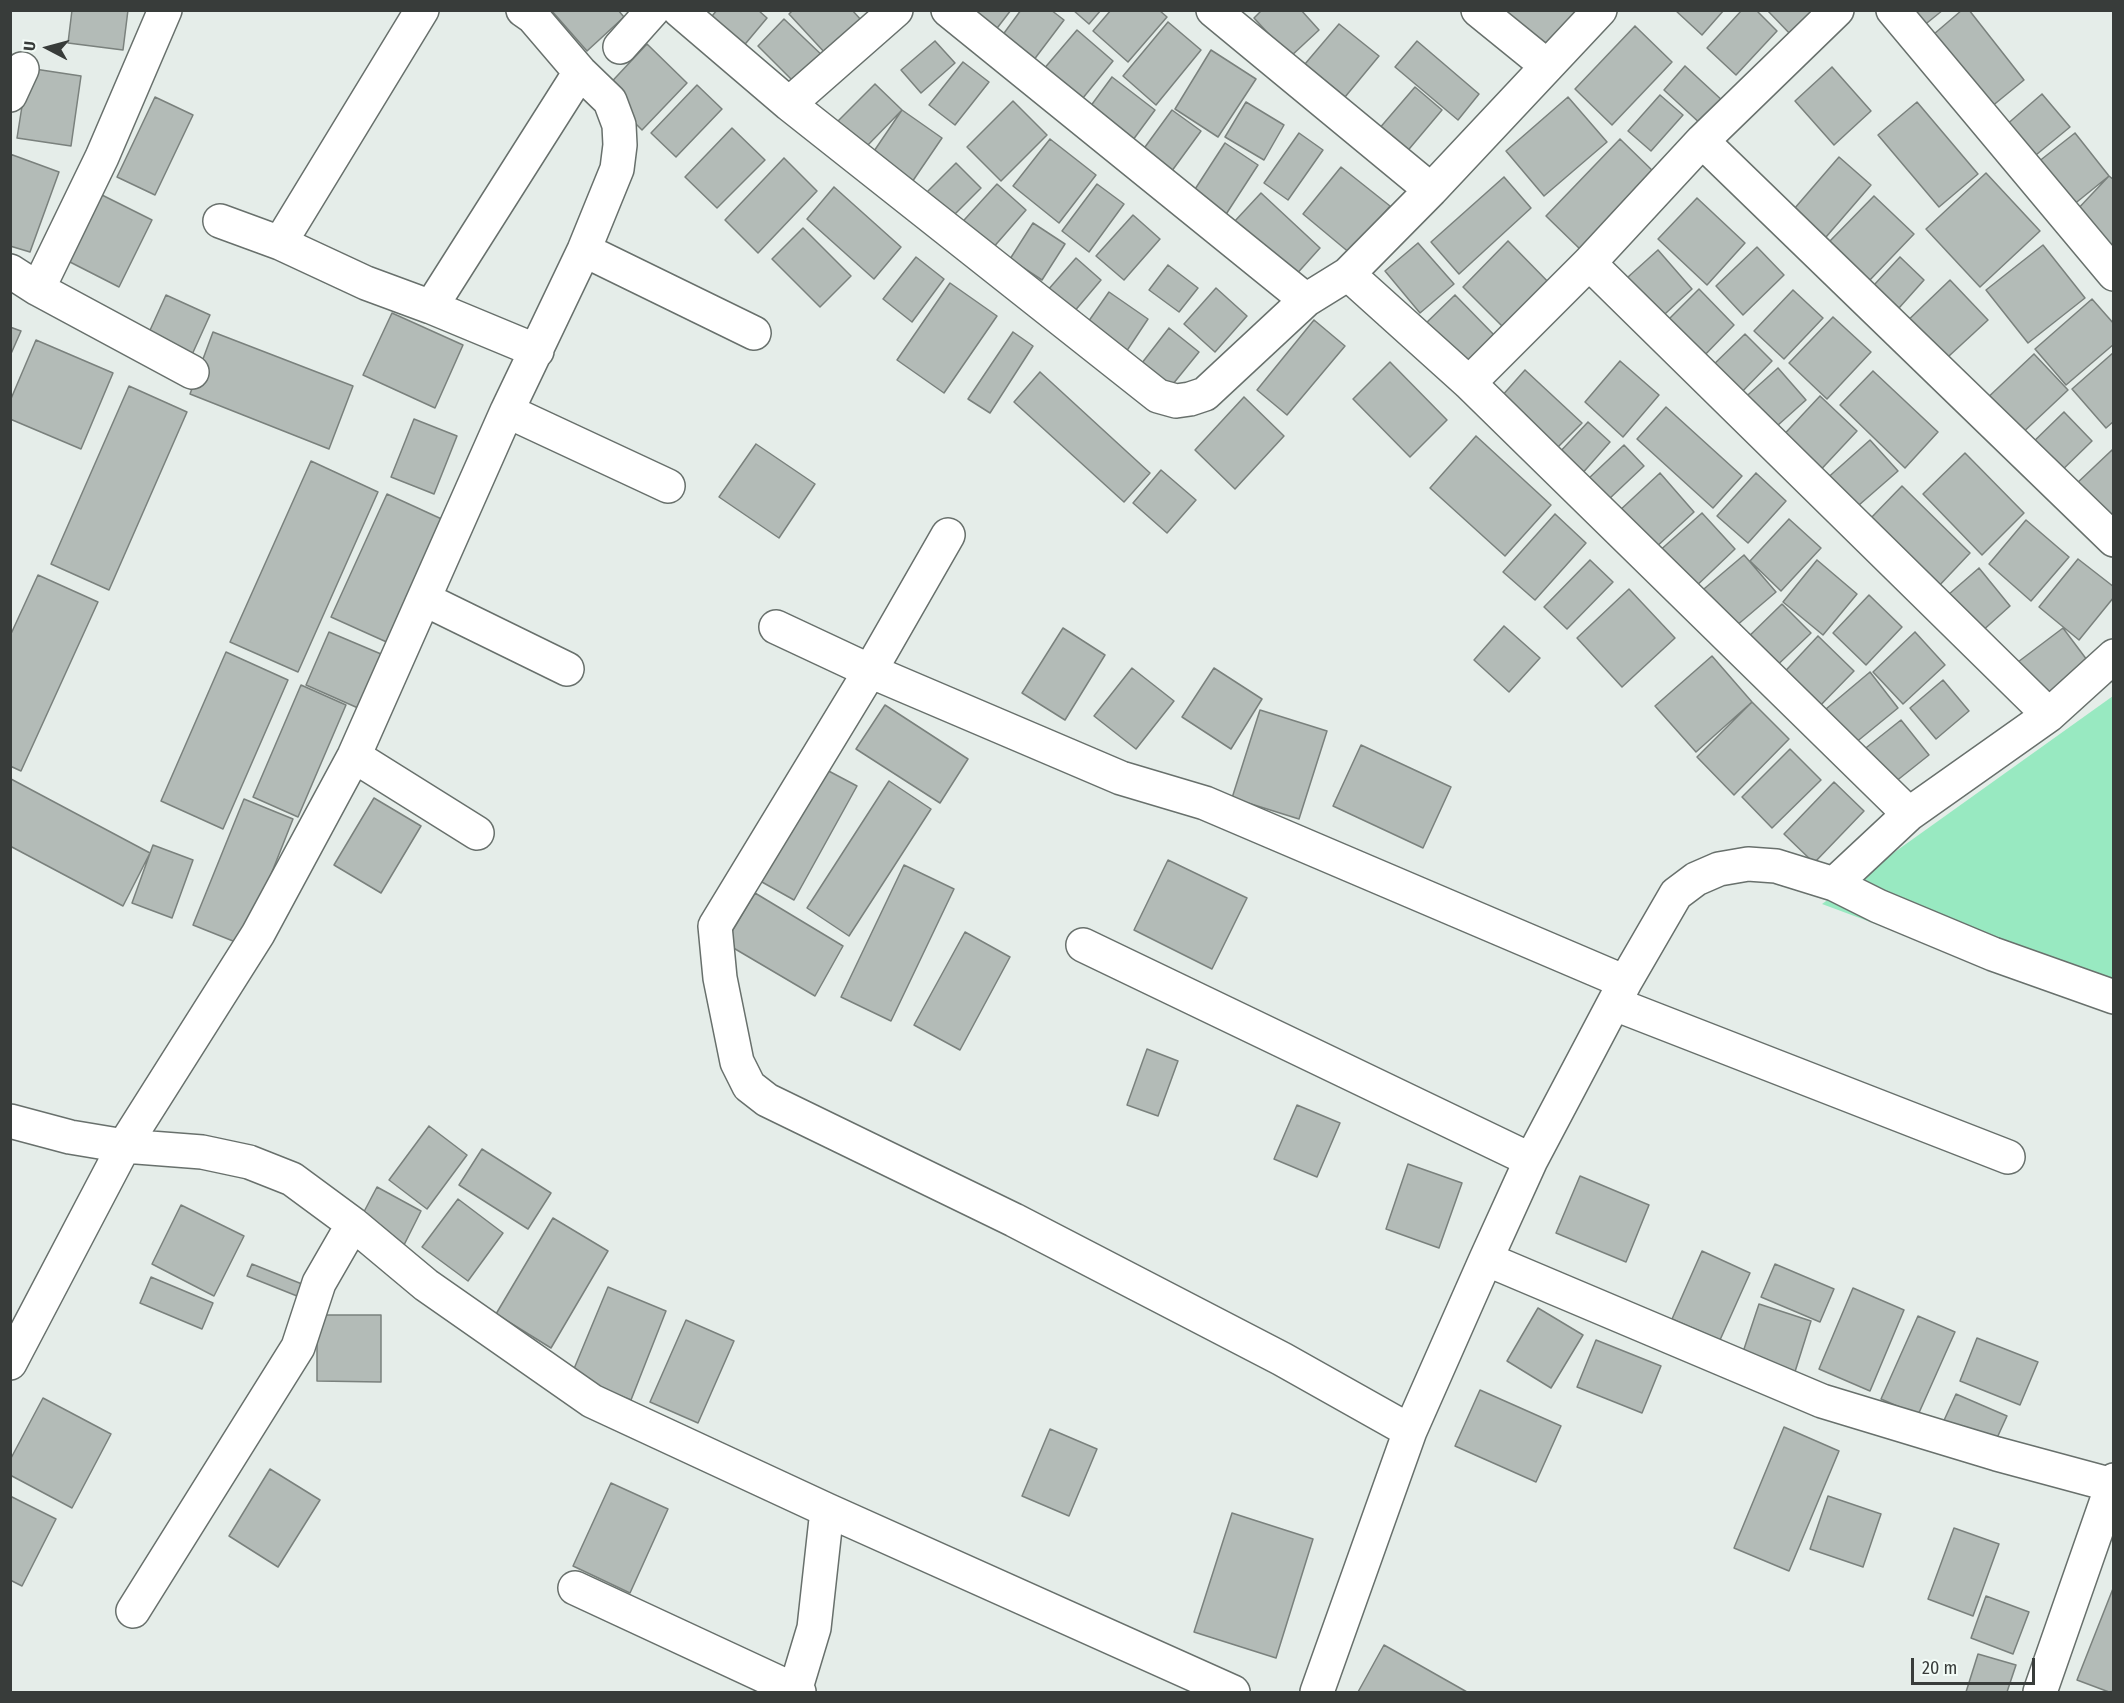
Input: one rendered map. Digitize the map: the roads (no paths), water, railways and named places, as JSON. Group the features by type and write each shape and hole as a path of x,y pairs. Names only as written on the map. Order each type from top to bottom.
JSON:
{"street":[{"path":"38,289 102,157 165,10"},
{"path":"280,243 422,10"},
{"path":"10,1364 124,1146 258,934 354,756 507,411 584,250 617,169 620,145 619,125 610,101 580,72 533,17 523,10"},
{"path":"620,47 653,10"},
{"path":"679,10 789,104 1158,396 1176,401 1205,394 1306,300 1348,274 1431,190 1600,10"},
{"path":"789,104 896,10"},
{"path":"948,10 1306,300"},
{"path":"1213,10 1431,190"},
{"path":"1478,10 1547,66"},
{"path":"1469,383 1589,263 1702,141 1837,10"},
{"path":"1893,10 2114,274"},
{"path":"431,307 580,72"},
{"path":"1702,141 2114,540"},
{"path":"220,220 280,243 366,283 537,351"},
{"path":"584,250 754,333"},
{"path":"1589,263 2049,716"},
{"path":"10,271 38,289 192,372"},
{"path":"1348,274 1469,383 1909,814"},
{"path":"507,411 668,486"},
{"path":"948,535 870,671 715,926 720,978 737,1062 749,1086 767,1100 1014,1220 1282,1359 1410,1431"},
{"path":"424,599 567,669"},
{"path":"776,627 870,671 1121,778 1205,803 1620,993 2008,1157"},
{"path":"1834,884 1909,814 2049,716 2114,656"},
{"path":"354,756 477,833"},
{"path":"1317,1692 1410,1431 1486,1259 1531,1160 1676,894 1696,879 1719,869 1748,864 1776,866 1834,884 1878,906 1993,954 2114,998"},
{"path":"1083,945 1531,1160"},
{"path":"10,1121 70,1137 124,1146 202,1152 249,1162 292,1179 352,1224 426,1285 592,1401 827,1510 1233,1692"},
{"path":"134,1611 298,1347 319,1283 352,1224"},
{"path":"1486,1259 1822,1401 1997,1454 2113,1482 2040,1692"},
{"path":"575,1588 797,1692 814,1628 827,1510"}]}
